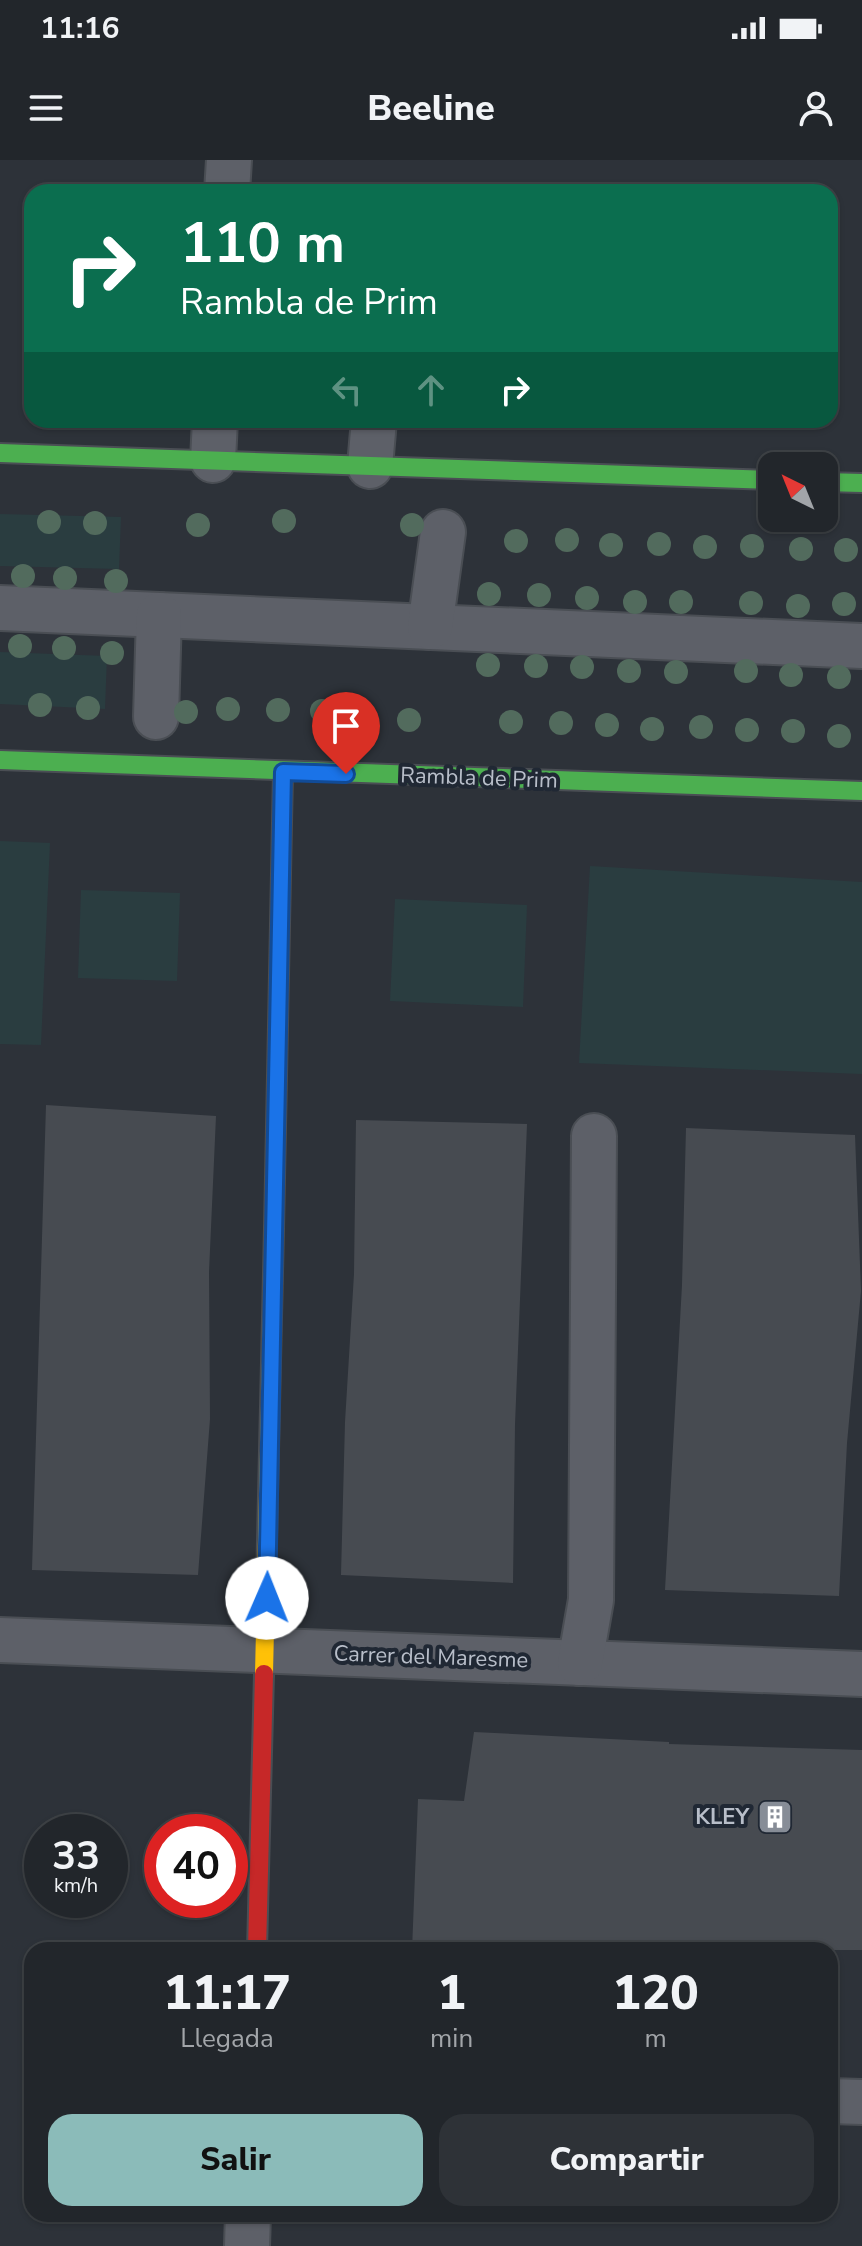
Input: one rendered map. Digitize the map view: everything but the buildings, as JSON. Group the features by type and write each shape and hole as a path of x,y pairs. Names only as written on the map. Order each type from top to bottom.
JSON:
{"main road":[{"path":"0,453 214,440 370,466 758,480"},
{"path":"838,482 862,483"},
{"name":"Rambla de Prim","path":"0,760 862,791"},
{"path":"257,1942 283,772"}],"street":[{"path":"228,184 229,160"},
{"path":"370,466 373,428"},
{"path":"430,627 443,532"},
{"path":"0,608 862,646"},
{"path":"156,717 159,615"},
{"path":"580,1663 591,1600 594,1136"},
{"name":"Carrer del Maresme","path":"0,1640 862,1674"},
{"path":"838,2101 862,2102"},
{"path":"247,2246 248,2222"}],"shaded area":[{"path":"0,514 121,517 119,569 0,566"},
{"path":"0,652 107,656 105,709 0,704"},
{"path":"0,841 50,843 41,1045 0,1044"},
{"path":"590,866 862,882 862,1074 579,1063"},
{"path":"81,890 180,893 177,981 78,978"},
{"path":"395,899 527,905 523,1007 390,1001"}],"traffic: fast":[{"path":"0,453 758,480"},
{"path":"838,482 862,483"},
{"path":"0,760 862,791"},
{"path":"274,1228 283,772"}],"traffic: slow":[{"path":"264,1674 274,1228"}],"traffic: jam":[{"path":"257,1942 264,1674"}],"place":[{"name":"KLEY","path":"775,1817"}],"route":[{"path":"267,1598 283,772 346,774"}]}
